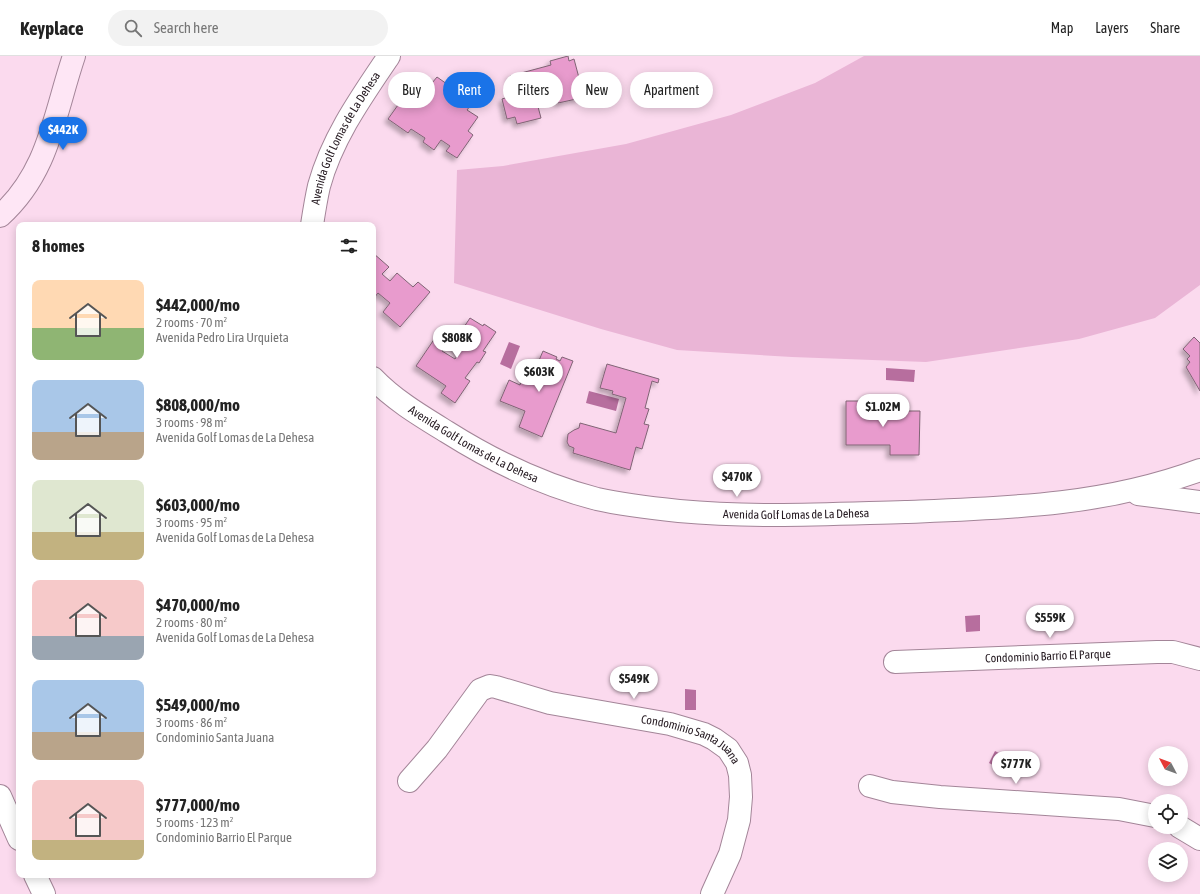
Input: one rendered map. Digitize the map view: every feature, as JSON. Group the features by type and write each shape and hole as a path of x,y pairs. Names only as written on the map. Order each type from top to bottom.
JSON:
{"main road":[{"path":"0,216 26,188 41,161 74,56"}],"street":[{"name":"Avenida Golf Lomas de La Dehesa","path":"312,222 315,202 320,184 335,145 361,97 389,56"},
{"name":"Avenida Golf Lomas de La Dehesa","path":"376,381 394,396 443,430 504,465 536,479 597,499 629,505 702,513 785,515 1023,507 1076,501 1122,493 1200,470"},
{"path":"1122,493 1165,496 1200,502"},
{"name":"Condominio Barrio El Parque","path":"895,662 1157,652 1173,652 1200,659"},
{"name":"Condominio Santa Juana","path":"409,781 437,750 480,690 490,686 550,703 648,719 704,734 728,749 737,763 740,775 741,797 739,820 735,837 730,854 712,894"},
{"path":"870,786 892,792 947,798 1119,809 1148,815"},
{"path":"0,796 16,832"},
{"path":"1188,832 1200,839"},
{"path":"37,878 44,894"}],"shaded area":[{"path":"864,56 1200,56 1200,285 1155,318 1079,339 926,362 792,357 677,350 601,329 454,283 457,170 503,166 626,144 731,115 815,83"},
{"path":"509,342 520,346 511,369 500,364"},
{"path":"886,368 915,370 914,382 886,380"},
{"path":"589,391 619,399 616,411 586,403"},
{"path":"980,615 980,631 966,632 965,616"},
{"path":"685,689 696,690 696,710 685,710"},
{"path":"995,751 1018,763 1012,775 989,763"}],"building":[{"path":"568,56 569,61 574,59 577,72 571,72 571,100 563,102 563,72 525,72 551,65 550,61"},
{"path":"437,77 443,81 443,108 468,108 467,110 478,117 468,131 473,135 457,158 446,151 450,146 441,140 434,150 423,142 425,138 411,129 408,133 388,119 396,108 435,108 435,79"},
{"path":"504,108 538,108 541,118 517,124 515,117 507,119"},
{"path":"376,256 389,267 382,274 390,281 397,273 413,287 418,282 430,292 400,327 383,312 390,303 378,293 376,296"},
{"path":"470,318 483,326 484,324 496,332 483,351 486,352 479,363 477,362 465,378 470,381 455,403 441,393 446,386 416,366 435,338 446,346 442,351 455,359 459,353 454,350 464,335 460,333"},
{"path":"1194,337 1200,343 1200,391 1186,367 1190,362 1187,359 1190,356 1183,349"},
{"path":"543,351 557,357 556,359 560,361 562,357 573,361 542,437 519,427 525,411 500,401 509,380 520,385 521,381 529,384"},
{"path":"607,364 659,379 658,383 652,381 645,408 649,409 644,424 649,425 642,449 636,447 630,470 573,453 574,448 569,446 567,442 568,434 579,428 580,423 616,433 626,398 612,394 613,391 600,388"},
{"path":"846,401 880,401 880,415 888,415 888,411 920,411 919,455 890,455 890,445 846,445"}]}
